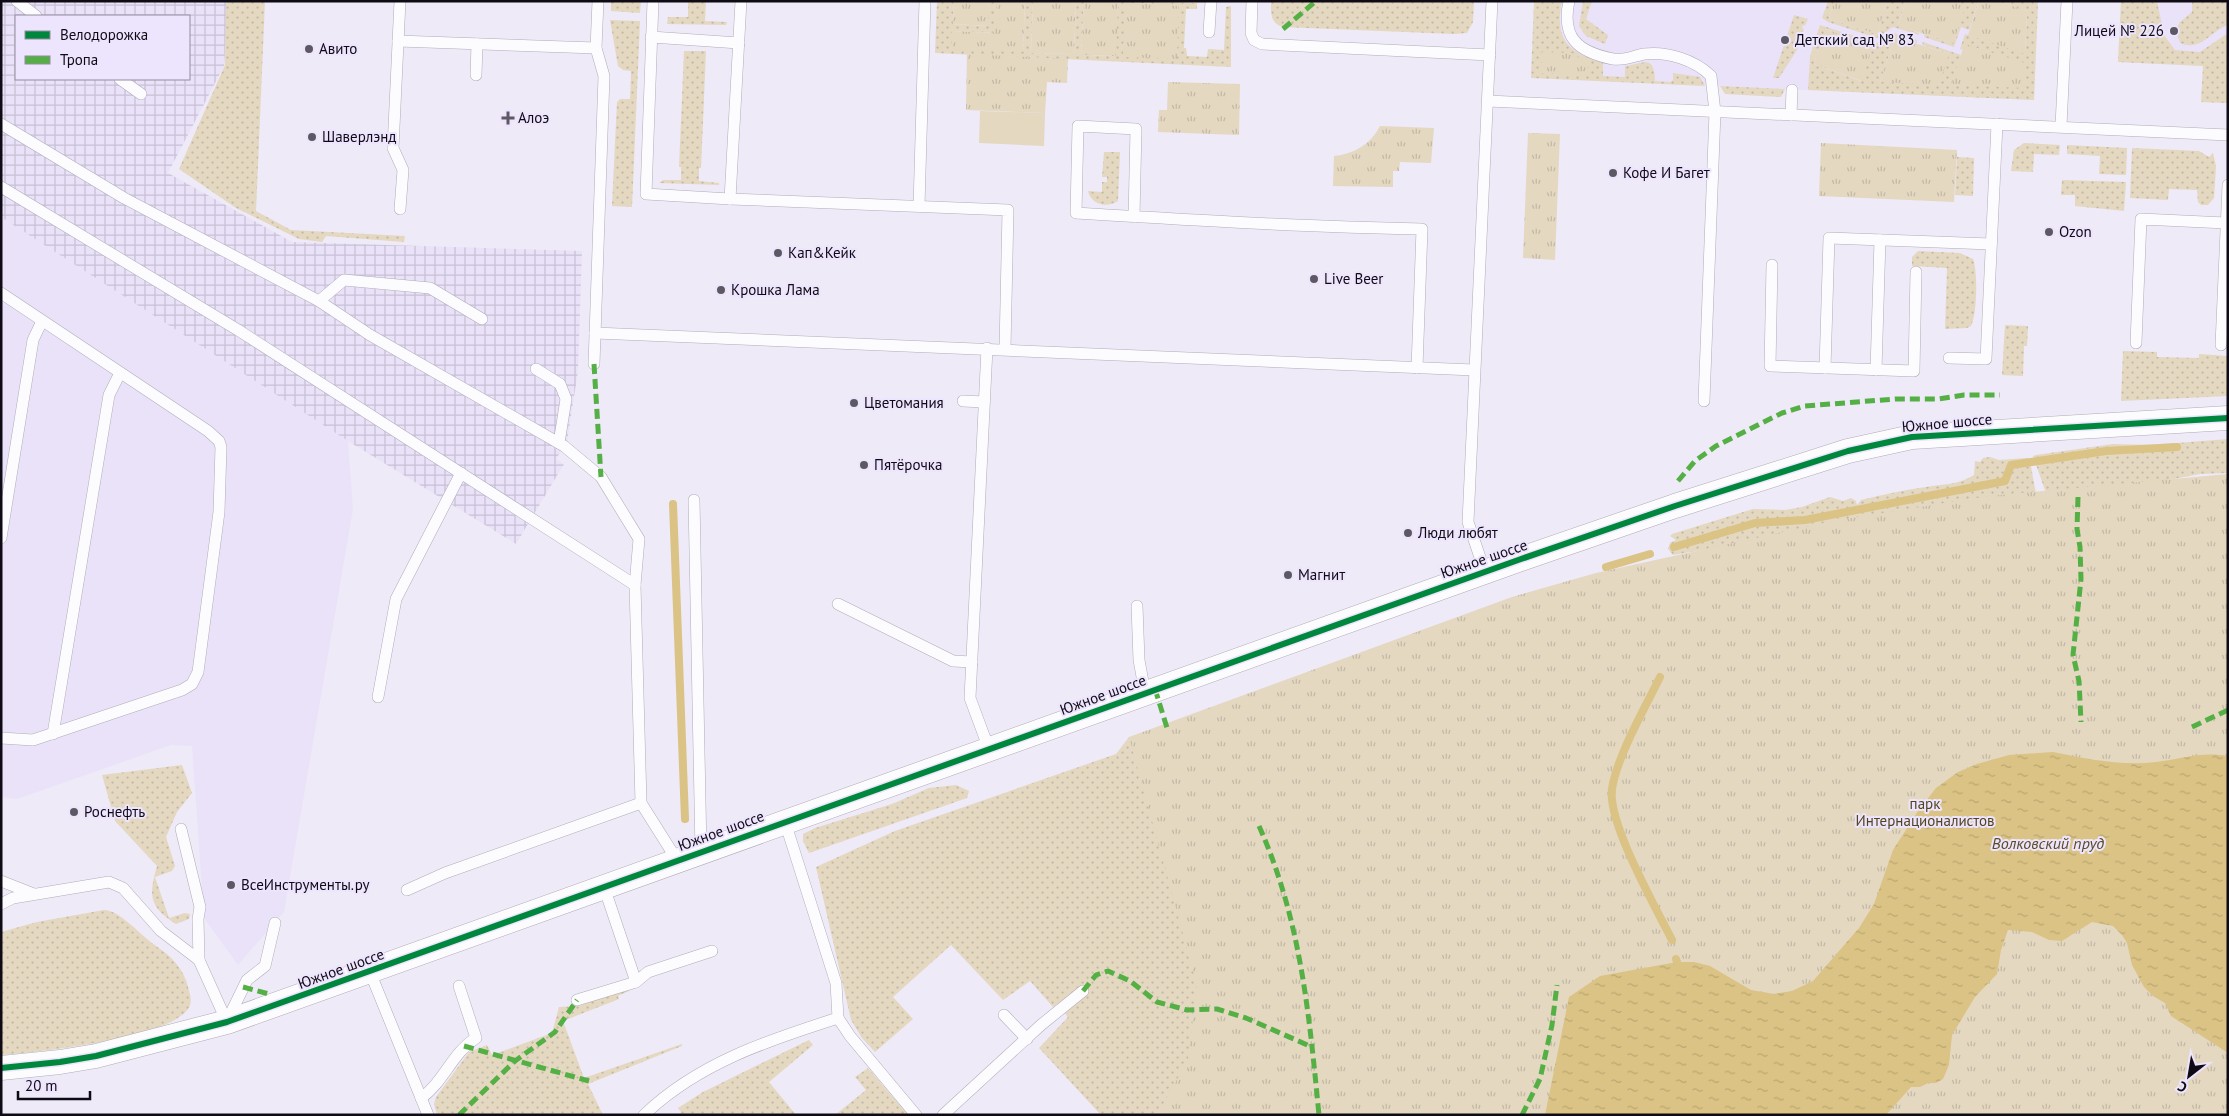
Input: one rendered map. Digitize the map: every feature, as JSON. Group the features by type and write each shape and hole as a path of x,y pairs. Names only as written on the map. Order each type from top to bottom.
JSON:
{"street":[{"name":"Южное шоссе","path":"1,1068 96,1056 227,1022 1485,572 1675,506 1839,453 1912,436 2228,418"}],"lane":[{"path":"17,1 35,15"},
{"path":"400,1 392,148 403,170 400,209"},
{"path":"594,364 604,76 596,48 598,1"},
{"path":"652,1 646,194 730,200 1008,210 1005,349"},
{"path":"730,200 741,1"},
{"path":"919,206 925,1"},
{"path":"1209,32 1211,1"},
{"path":"1252,1 1251,34 1254,40 1262,44 1490,55"},
{"path":"1485,572 1468,522 1492,1"},
{"path":"1569,1 1566,25 1571,37 1580,47 1614,59 1629,59 1644,54 1665,56 1696,63 1711,76 1715,112 1704,401"},
{"path":"2062,126 2067,1"},
{"path":"651,37 739,43"},
{"path":"398,41 596,48"},
{"path":"476,75 477,44"},
{"path":"121,80 141,94"},
{"path":"1791,115 1792,90"},
{"path":"1488,101 2228,135"},
{"path":"1,124 124,198 319,301 370,335 559,443 601,477 639,539 635,585 640,803 677,860"},
{"path":"1949,358 1986,359 1997,124"},
{"path":"1134,217 1136,129 1078,126 1076,213 1134,217 1314,227 1422,229 1418,368"},
{"path":"2221,345 2228,185"},
{"path":"1,186 238,330 635,585"},
{"path":"2136,343 2141,219 2226,222"},
{"path":"1825,368 1829,238 1991,244"},
{"path":"1876,370 1880,240"},
{"path":"1772,265 1770,366 1914,371 1916,272"},
{"path":"319,301 344,280 430,288 482,319"},
{"path":"1,293 208,431 219,441 221,447 219,512 198,672 192,684 186,688 29,741 1,738"},
{"path":"1,538 34,340 42,321"},
{"path":"595,333 1474,370"},
{"path":"987,348 970,698 989,749"},
{"path":"536,369 560,384 566,399 559,443"},
{"path":"53,734 109,395 120,373"},
{"path":"963,401 984,402"},
{"path":"378,697 396,599 461,473"},
{"path":"694,500 701,852"},
{"path":"838,604 953,661 972,662"},
{"path":"1137,606 1139,660 1145,693"},
{"path":"407,890 445,872 640,803"},
{"path":"785,822 836,983 838,1018 850,1036 916,1115"},
{"path":"181,829 200,907 198,919 199,960 227,1022"},
{"path":"1,881 35,894"},
{"path":"1,904 13,898 109,882 123,888 161,930 199,960"},
{"path":"604,887 636,982"},
{"path":"227,1022 247,980 266,966 275,922"},
{"path":"577,1000 636,982 648,972 712,951"},
{"path":"370,972 428,1115"},
{"path":"421,1098 431,1091 464,1046 476,1038 459,986"},
{"path":"943,1115 1027,1039 1083,992"},
{"path":"1004,1015 1027,1039"},
{"path":"644,1115 662,1097 697,1074 762,1043 838,1018"}],"shaded area":[{"path":"1,1 229,1 224,66 168,173 292,242 582,251 578,371 567,442 556,459 564,464 516,544 348,441 1,217"},
{"name":"Детский сад № 83","path":"1534,1 2038,1 2034,100 1531,78"},
{"name":"Лицей № 226","path":"2121,1 2228,1 2228,103 2201,102 2203,66 2118,62"},
{"path":"1,217 348,441 353,509 284,912 238,965 204,918 192,746 171,745 17,799 1,797"}],"green space":[{"path":"226,1 265,1 256,211 291,230 405,236 404,242 326,236 322,242 299,239 236,208 179,169 225,65"},
{"path":"611,1 641,1 640,13 611,11"},
{"path":"688,1 706,1 705,21 727,22 726,25 667,24 668,17 688,17"},
{"path":"937,1 954,1 953,24 987,26 989,1 997,1 996,33 952,31 1023,52 1025,1 1033,1 1031,53 1074,54 1076,1 1084,1 1081,55 1115,56 1118,1 1157,1 1157,4 1125,3 1179,6 1165,5 1165,2 1197,3 1197,9 1186,9 1184,48 1186,48 1187,56 1207,57 1208,49 1224,50 1226,7 1231,6 1231,67 935,53"},
{"path":"954,1 989,1 988,26 953,24"},
{"path":"997,1 1025,1 1023,52 952,50 952,31 995,33"},
{"path":"1033,1 1076,1 1074,54 1031,53"},
{"path":"1084,1 1118,1 1116,56 1081,55"},
{"path":"1157,1 1165,2 1165,5 1179,6 1177,59 1123,57 1125,3 1157,4"},
{"path":"1271,1 1474,1 1473,22 1467,33 1454,34 1283,27 1273,20"},
{"path":"1534,1 1562,1 1560,25 1562,35 1573,49 1603,63 1603,76 1625,77 1625,66 1647,62 1653,67 1655,81 1671,82 1673,80 1673,73 1700,77 1705,86 1531,78"},
{"path":"1583,1 1592,1 1586,19 1608,35 1605,44 1586,36 1579,26"},
{"path":"1828,1 1834,1 1829,19 1877,34 1887,1 1906,1 1898,25 1919,33 1919,35 1893,27 1877,38 1828,22 1822,18"},
{"path":"1834,1 1887,1 1877,34 1829,19"},
{"path":"1906,1 1953,1 1966,5 1953,43 1898,26"},
{"path":"1953,1 1979,1 1969,30 1961,27 1954,47 1924,37 1925,34 1953,43 1965,6"},
{"path":"1979,1 1997,1 2027,11 2025,54 1968,35"},
{"path":"1997,1 2038,1 2034,100 1808,90 1810,57 1816,57 1814,64 1861,81 1873,45 1826,29 1818,52 1812,49 1820,25 1877,43 1894,33 1917,40 1917,43 1895,37 1880,82 1949,54 1922,45 1923,42 1961,55 1951,85 1963,50 1960,49 1965,34 2025,53 2027,11"},
{"name":"Лицей № 226","path":"2121,1 2157,1 2164,35 2175,50 2200,52 2228,33 2228,103 2201,102 2203,66 2118,62"},
{"path":"2192,1 2228,1 2228,25 2200,43 2188,45 2180,43 2176,29 2180,22 2192,12"},
{"path":"1794,15 1808,19 1805,26 1803,25 1802,28 1804,29 1797,50 1779,78 1773,78"},
{"path":"610,20 640,21 632,207 612,206 617,102 620,99 630,99 631,71 623,70 618,66"},
{"path":"1825,29 1873,45 1862,81 1814,64 1816,57 1810,57 1812,49 1818,52"},
{"path":"1895,37 1949,54 1939,85 1880,82"},
{"path":"1965,44 2025,63 2024,88 1951,85"},
{"path":"684,51 706,51 699,181 719,183 719,185 659,183 663,180 681,180 681,167 679,167"},
{"path":"1542,52 1572,53 1582,60 1583,56 1590,59 1588,62 1589,75 1541,73"},
{"path":"967,54 1068,59 1067,83 1047,82 1045,113 966,110"},
{"path":"1168,82 1240,84 1239,135 1158,132 1159,110 1167,110"},
{"path":"1720,86 1785,89 1781,97 1725,94"},
{"path":"980,111 1045,113 1044,146 979,143"},
{"path":"1380,126 1434,128 1431,163 1400,162 1399,171 1393,171 1393,187 1333,186 1334,156 1348,153 1361,147 1372,138"},
{"path":"1528,133 1560,134 1555,260 1523,258"},
{"path":"1821,143 1957,150 1954,202 1819,196"},
{"path":"2024,143 2060,145 2059,155 2034,154 2033,172 2011,171 2014,150"},
{"path":"2067,145 2127,148 2126,175 2099,174 2100,156 2067,154"},
{"path":"2132,148 2199,151 2209,157 2213,153 2216,166 2214,198 2208,205 2201,205 2198,202 2197,190 2169,189 2168,200 2130,198"},
{"path":"1104,152 1120,152 1118,201 1104,205 1092,199 1088,191 1102,192 1102,182 1107,182 1107,177 1102,177"},
{"path":"1957,157 1974,158 1973,196 1955,195"},
{"path":"2062,180 2126,182 2124,211 2075,206 2075,195 2061,195"},
{"path":"1918,251 1960,253 1973,259 1976,273 1976,293 1975,312 1971,326 1967,328 1945,329 1947,268 1912,266 1912,257"},
{"path":"2005,325 2028,326 2027,346 2024,346 2023,376 2002,375"},
{"path":"2123,351 2157,352 2157,357 2199,358 2199,354 2228,356 2228,396 2121,401"},
{"path":"2228,439 2228,473 2200,474 2148,484 2046,493 2033,456 2113,444 2152,445"},
{"path":"1990,457 1999,460 2027,458 2030,461 2036,494 1673,555 1668,549 1670,543 1676,540 1670,536 1672,534 1753,509 1785,510 1802,507 1830,497 1843,501 1851,498 1856,501 1857,505 1861,500 1877,496 1956,482 1968,478 1974,475 1975,461 1980,462 1983,458"},
{"name":"парк Интернационалистов","path":"2228,474 2228,1115 1157,1115 1188,1060 1197,985 1129,737 1512,597 1596,573 1833,521 1989,496"},
{"path":"1129,737 1133,747 1471,1115 1101,1115 1039,1048 1068,1017 1057,1004 1053,1007 1030,981 1003,1000 951,945 893,997 913,1019 875,1052 862,1038 851,1020 816,867 895,831 1116,754"},
{"path":"182,765 192,793 177,812 166,837 175,866 172,871 155,877 169,918 185,913 190,914 189,919 176,924 160,911 153,899 152,892 157,866 115,821 102,775"},
{"path":"956,785 969,791 967,798 809,853 803,841 803,834 815,828 892,804 929,788"},
{"path":"104,910 117,914 124,919 167,954 176,964 186,980 190,992 191,1001 188,1009 175,1019 155,1028 129,1036 71,1047 1,1055 1,932 37,922"},
{"path":"628,988 629,991 618,996 619,999 563,1021 584,1078 682,1044 682,1046 588,1084 603,1115 437,1115 434,1104 436,1097 469,1052 487,1045 492,1055 552,1033 559,1007 579,1006"},
{"path":"809,1040 813,1045 769,1082 796,1115 679,1115 681,1112 678,1108 703,1092"},
{"path":"868,1068 908,1115 835,1115 866,1090 855,1077"}],"water":[{"name":"Волковский пруд","path":"2053,752 2091,759 2130,763 2156,762 2210,754 2228,756 2228,1053 2171,1016 2165,1003 2153,996 2144,987 2132,965 2127,943 2122,935 2113,926 2092,922 2062,941 2049,940 2032,932 2008,930 2001,950 1997,974 1975,997 1952,1035 1949,1065 1943,1079 1920,1087 1911,1087 1886,1115 1545,1115 1569,997 1600,976 1677,962 1694,962 1710,966 1751,990 1774,994 1792,991 1813,981 1859,928 1874,904 1893,850 1918,811 1936,788 1958,772 1977,764 2009,755"}],"waterway":[{"path":"1674,547 1755,523 1805,520 2005,481 2011,465 2106,451 2177,447"},
{"path":"673,504 685,819"},
{"path":"1606,567 1650,554"},
{"path":"1660,677 1632,732 1620,762 1612,789 1612,804 1634,865 1672,940"}],"marked path":[{"path":"1283,29 1316,1"},
{"path":"594,364 601,477"},
{"path":"1678,481 1695,461 1716,446 1782,413 1805,406 1895,399 1938,399 1964,395 2000,395"},
{"path":"2078,497 2077,529 2080,547 2081,579 2073,655 2079,681 2081,722"},
{"path":"1155,689 1168,731"},
{"path":"2192,727 2228,710"},
{"path":"1259,826 1285,897 1294,932 1307,1004 1319,1115"},
{"path":"1083,991 1096,975 1108,971 1130,981 1157,1002 1187,1010 1217,1009 1246,1018 1312,1047"},
{"path":"1522,1115 1540,1079 1552,1025 1557,985"},
{"path":"243,987 269,994"},
{"path":"459,1115 515,1061 555,1032 577,1000"},
{"path":"464,1046 589,1081"}],"cycle path":[{"path":"1,1068 96,1056 227,1022 1521,559 1675,506 1848,451 1912,437 2228,418"}],"place":[{"name":"Лицей № 226","path":"2174,31"},
{"name":"Детский сад № 83","path":"1785,40"},
{"name":"Авито","path":"309,49"},
{"name":"Алоэ","path":"508,118"},
{"name":"Шаверлэнд","path":"312,137"},
{"name":"Кофе И Багет","path":"1613,173"},
{"name":"Ozon","path":"2049,232"},
{"name":"Кап&Кейк","path":"778,253"},
{"name":"Live Beer","path":"1314,279"},
{"name":"Крошка Лама","path":"721,290"},
{"name":"Цветомания","path":"854,403"},
{"name":"Пятёрочка","path":"864,465"},
{"name":"Люди любят","path":"1408,533"},
{"name":"Магнит","path":"1288,575"},
{"name":"Роснефть","path":"74,812"},
{"name":"ВсеИнструменты.ру","path":"231,885"}]}
